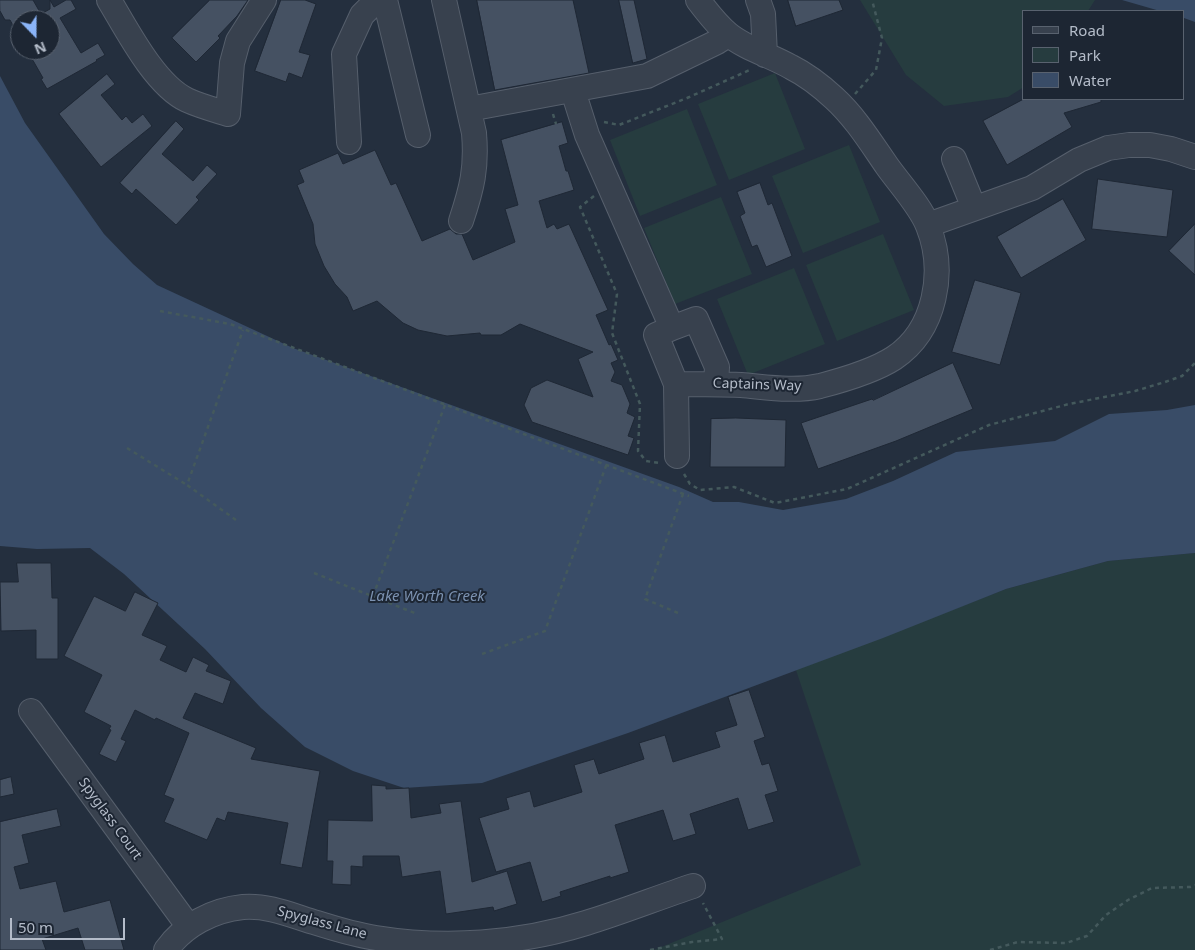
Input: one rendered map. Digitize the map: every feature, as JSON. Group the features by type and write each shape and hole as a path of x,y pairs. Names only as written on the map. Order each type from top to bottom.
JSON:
{"street":[{"path":"109,0 144,58 159,76 186,100 228,114 232,63 238,41 264,0"},
{"path":"349,142 344,54 362,15 377,0"},
{"path":"385,0 418,135"},
{"path":"444,0 474,133 476,156 473,184 462,221"},
{"name":"Captains Way","path":"676,384 716,384 794,389 841,380 883,364 902,352 918,336 924,326 935,293 936,266 928,225 854,119 829,94 791,67 762,63 746,47 728,35 712,20 698,0"},
{"path":"758,0 763,14 762,63"},
{"path":"469,110 647,76 728,35"},
{"path":"573,91 586,135 672,328"},
{"path":"928,225 1032,188 1079,160 1108,148 1150,145 1171,149 1195,157"},
{"path":"954,159 974,208"},
{"path":"675,464 676,384 656,335 696,319 717,368 716,384"},
{"name":"Spyglass Court","path":"31,711 188,927"},
{"name":"Spyglass Lane","path":"166,950 188,927 221,911 233,908 257,907 269,909 331,928 376,938 420,943 466,944 496,942 541,935 585,924 693,886"}],"path":[{"path":"829,94 853,96 876,70 882,38 872,0"},
{"path":"583,123 593,121 619,125 687,98 762,63"},
{"path":"552,108 556,124"},
{"path":"610,189 596,194 580,207 617,294 612,333 640,404 638,451 646,461 675,464 690,484 700,490 734,487 775,503 847,489 989,425 1069,404 1135,391 1165,382 1182,376 1195,363"},
{"path":"160,311 230,324 689,496"},
{"path":"187,485 243,330"},
{"path":"373,596 445,405"},
{"path":"127,448 187,485 236,520"},
{"path":"482,654 545,631 606,466"},
{"path":"678,613 645,599 683,494"},
{"path":"314,573 417,614"},
{"path":"990,950 1018,942 1066,942 1087,936 1106,914 1152,888 1190,887 1195,885"},
{"path":"650,950 692,942 722,939 693,886"}],"green space":[{"path":"860,0 1095,0 1089,10 1022,10 1022,88 1008,97 944,106 906,75"},
{"path":"775,73 805,149 729,180 698,104"},
{"path":"687,109 717,185 640,216 610,140"},
{"path":"849,145 880,222 803,253 772,176"},
{"path":"721,197 752,274 675,304 644,228"},
{"path":"883,234 914,310 837,341 806,265"},
{"path":"794,268 825,344 748,375 717,299"},
{"path":"1195,553 1195,950 654,950 861,865 796,670 1006,589 1108,561"}],"water":[{"path":"1122,0 1195,0 1195,22 1185,18 1185,10 1157,10"},
{"name":"Lake Worth Creek","path":"0,76 25,123 104,234 133,264 157,285 293,348 679,487 713,502 739,502 783,510 846,499 893,481 956,452 1055,441 1109,414 1167,410 1195,405 1195,553 1108,561 1006,589 883,638 628,733 482,783 404,788 353,771 305,747 261,708 205,649 124,574 90,548 37,549 0,546"}],"building":[{"path":"0,0 33,0 39,10 10,10 10,20 5,20 0,11"},
{"path":"50,0 54,7 66,0 71,0 76,9 60,18 60,10 48,10 50,9"},
{"path":"210,0 248,0 237,16 218,36 220,38 196,62 172,38"},
{"path":"281,0 305,0 316,4 299,52 310,55 302,78 289,73 286,82 255,71"},
{"path":"477,0 573,0 589,73 495,90"},
{"path":"619,0 634,0 647,59 633,63"},
{"path":"788,0 839,0 843,10 796,26"},
{"path":"60,18 81,53 98,43 105,55 47,89 41,79 43,78 33,60 60,60"},
{"path":"107,74 115,84 101,95 122,120 126,116 132,123 143,114 152,126 101,167 59,114"},
{"path":"1022,100 1101,100 1101,102 1064,113 1072,127 1007,165 983,121"},
{"path":"176,121 184,129 162,154 193,181 207,165 217,174 196,197 199,200 176,225 136,189 132,194 120,183"},
{"path":"562,122 568,143 559,146 574,190 539,201 547,228 554,224 557,229 569,224 608,310 596,315 618,360 611,363 615,372 611,381 622,385 630,404 627,413 635,417 628,436 634,438 628,455 532,422 524,405 531,388 547,380 593,397 578,359 593,352 520,324 501,335 481,335 480,333 447,336 418,330 403,323 377,301 353,311 347,297 335,284 324,266 315,244 313,224 297,185 304,182 299,170 338,153 343,164 375,150 391,185 396,183 422,241 450,229 456,234 462,234 473,260 515,242 505,209 518,205 501,140"},
{"path":"1098,179 1173,190 1167,237 1092,229"},
{"path":"760,183 768,205 772,203 792,256 766,267 757,245 752,247 740,216 745,213 737,192"},
{"path":"1063,199 1086,240 1021,278 997,237"},
{"path":"1195,224 1195,275 1169,251"},
{"path":"975,280 1021,293 1000,365 952,352"},
{"path":"953,363 973,409 896,441 818,469 801,423 873,400"},
{"path":"711,419 786,420 785,467 710,467"},
{"path":"17,563 51,563 52,598 58,598 58,659 36,659 36,630 1,631 0,582 18,582"},
{"path":"135,592 158,603 142,635 167,646 160,660 186,672 193,657 209,665 206,671 231,681 223,704 195,693 183,718 256,748 251,759 320,771 302,868 280,864 288,823 228,812 225,821 217,818 207,840 164,822 174,799 164,795 189,733 135,710 121,739 126,741 116,762 99,754 111,730 109,729 111,726 84,712 102,675 64,656 94,596 125,611"},
{"path":"749,690 765,737 754,741 762,765 769,763 778,791 765,795 774,822 748,830 738,798 690,814 696,834 673,841 663,810 615,825 629,872 560,892 561,896 542,902 530,862 496,872 479,818 509,809 506,798 530,791 534,807 582,792 574,765 594,759 599,774 644,759 639,743 665,735 673,762 720,747 715,732 737,725 728,697"},
{"path":"11,777 14,794 0,797 0,780"},
{"path":"372,785 386,786 386,789 409,788 411,818 441,813 439,804 461,801 472,882 507,871 517,904 494,911 493,907 446,914 440,871 402,877 399,856 363,856 363,867 351,866 351,885 332,884 333,861 327,861 328,820 372,821"},
{"path":"57,809 61,826 22,835 29,863 14,867 20,889 56,881 64,912 110,900 124,950 85,950 78,928 42,939 46,950 0,950 0,822"}]}
